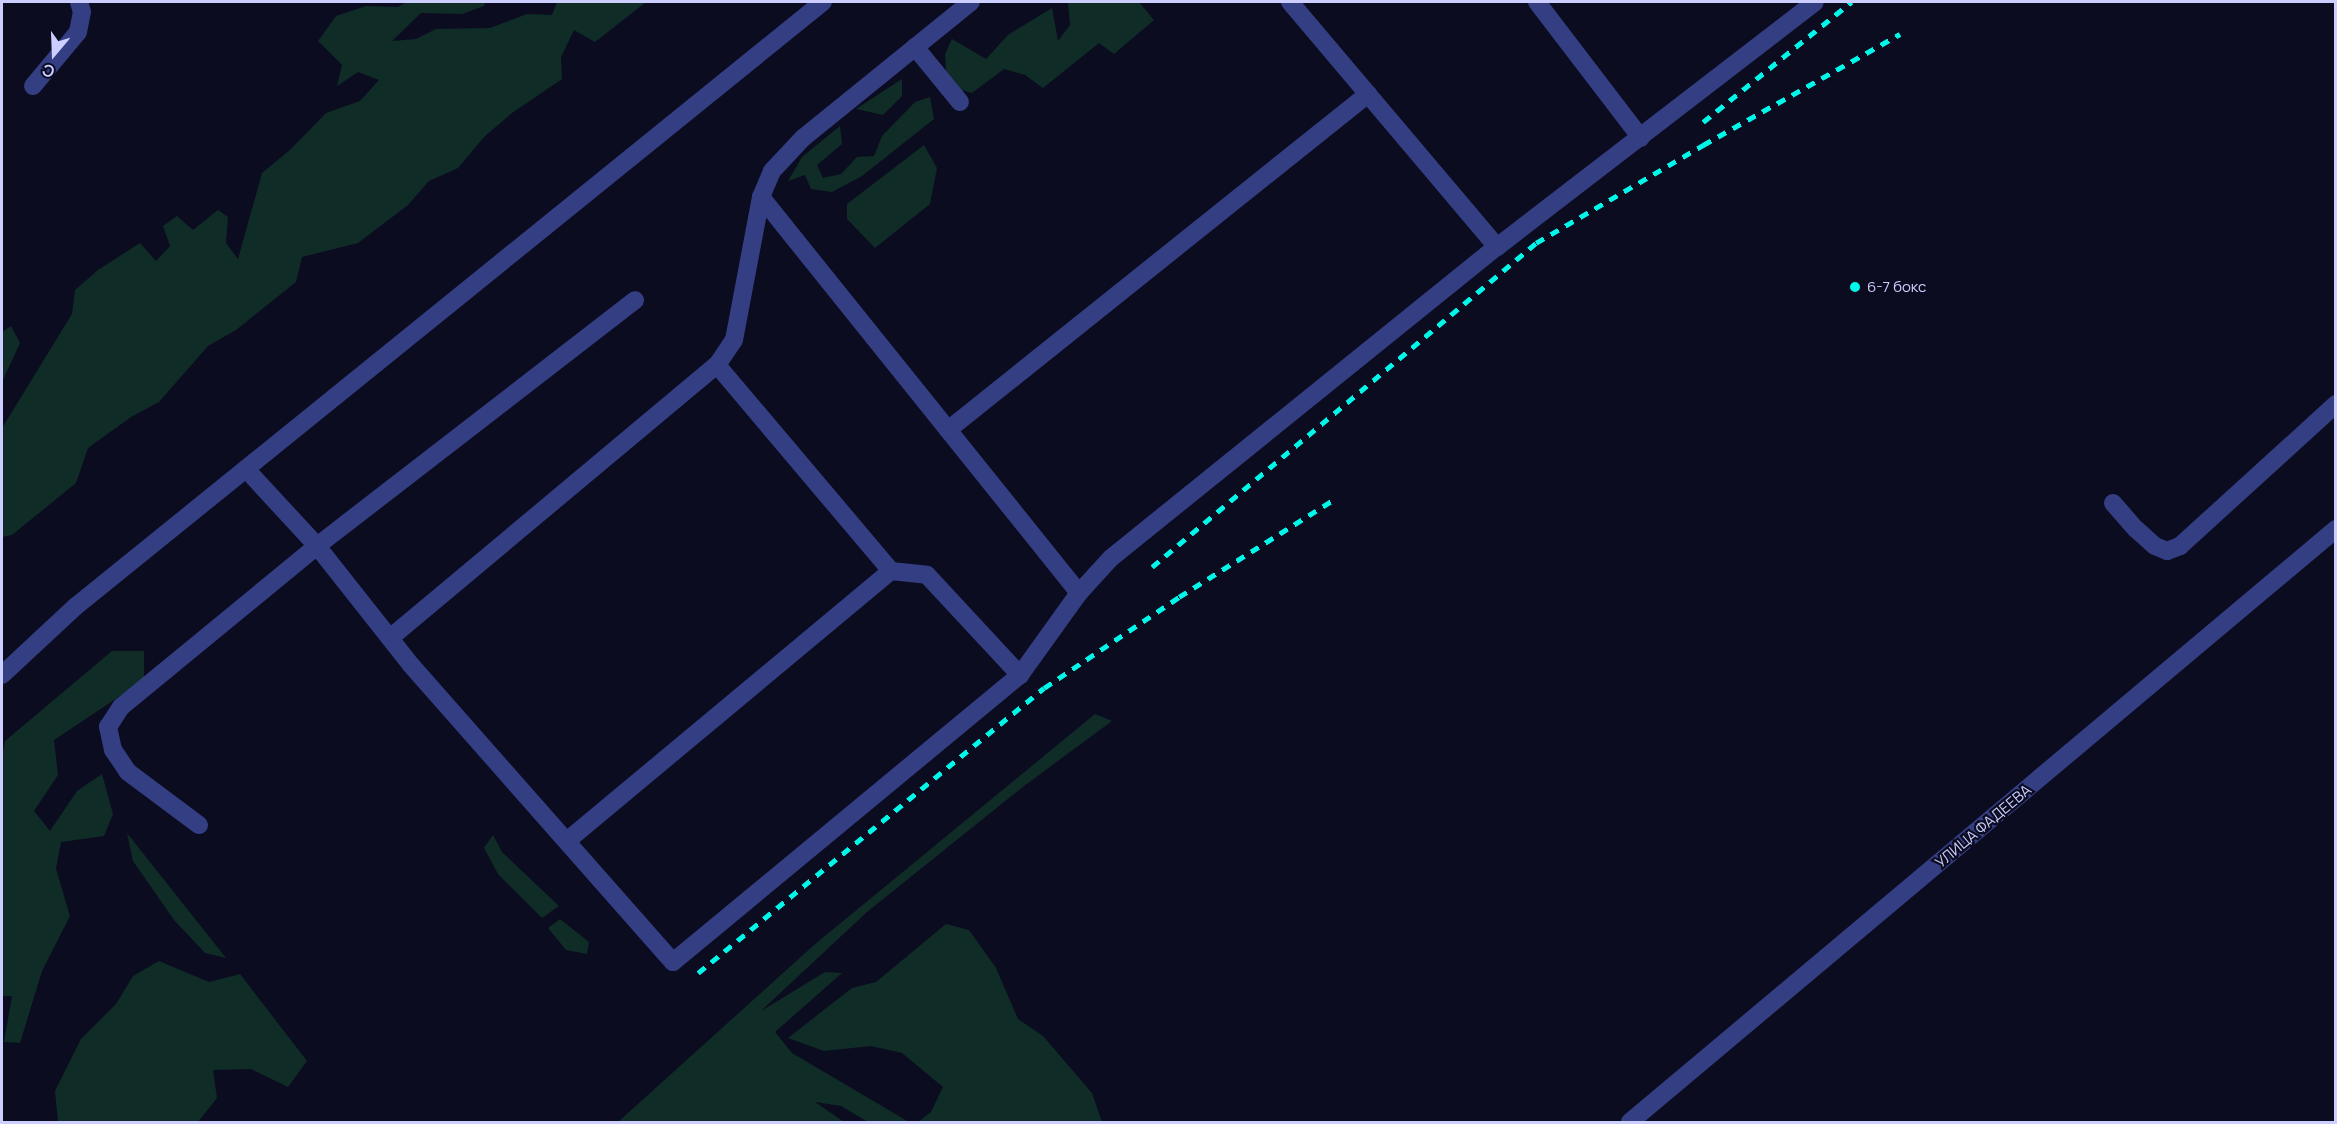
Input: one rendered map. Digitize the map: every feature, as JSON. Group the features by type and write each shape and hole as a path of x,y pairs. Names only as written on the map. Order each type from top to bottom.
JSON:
{"street":[{"path":"33,86 78,32 82,12 79,2"},
{"path":"2,675 75,607 823,2"},
{"path":"390,638 717,365 734,340 761,197 772,171 803,138 972,2"},
{"path":"1290,2 1497,247"},
{"path":"1538,2 1641,138"},
{"path":"246,469 317,546 390,638 673,962 1020,675 1079,593 1111,558 1497,247 1815,2"},
{"path":"915,47 960,102"},
{"path":"948,430 1368,94"},
{"path":"761,197 1079,593"},
{"path":"199,825 128,772 113,750 108,727 121,707 317,546 635,300"},
{"path":"717,365 891,571 927,575 1020,675"},
{"path":"2113,503 2136,530 2155,546 2167,551 2180,546 2336,404"},
{"name":"УЛИЦА ФАДЕЕВА","path":"1630,1122 2336,529"},
{"path":"568,840 891,571"}],"green space":[{"path":"407,2 485,2 484,6 462,14 421,13 392,41 416,39 436,29 490,28 527,14 552,15 557,2 646,2 595,42 574,30 561,57 562,79 512,113 484,137 458,168 429,181 408,205 358,243 302,257 296,282 236,330 208,346 159,402 131,417 88,448 76,483 12,535 2,537 2,428 72,314 75,290 98,270 140,243 156,261 170,246 163,226 177,216 193,230 218,210 228,217 226,243 238,259 262,173 291,149 326,113 360,101 379,80 358,72 337,86 342,65 318,41 336,16 366,6 398,7"},
{"path":"1068,2 1139,2 1154,20 1114,54 1099,43 1043,88 1025,75 1004,69 972,93 947,86 945,54 952,39 986,59 1008,35 1052,8 1058,41 1070,25"},
{"path":"902,79 902,96 883,115 856,109"},
{"path":"930,97 934,119 862,176 832,192 811,189 805,175 788,181 802,157 840,126 842,144 817,165 823,178 841,174 857,157 874,156 882,136 915,102"},
{"path":"924,145 937,168 930,204 875,248 847,219 847,204"},
{"path":"11,326 20,343 2,382 2,332"},
{"path":"112,651 144,651 144,680 54,740 58,775 34,811 50,831 77,791 102,774 113,814 104,836 61,842 56,869 70,916 42,971 20,1043 4,1042 12,996 2,996 2,757 5,741"},
{"path":"1095,714 1112,721 1024,786 867,912 761,1011 825,972 842,973 775,1032 792,1053 909,1122 868,1122 841,1106 815,1102 844,1122 618,1122 814,945"},
{"path":"127,833 226,958 205,953 174,920 133,861"},
{"path":"493,835 502,852 559,906 542,918 498,874 484,848"},
{"path":"560,919 589,942 587,954 566,950 548,928"},
{"path":"946,924 969,930 996,968 1018,1019 1043,1036 1092,1093 1102,1122 918,1122 931,1112 943,1087 902,1053 871,1046 824,1051 788,1038 852,988 876,982"},
{"path":"159,961 209,982 240,974 307,1061 288,1087 251,1069 213,1070 217,1098 198,1122 58,1122 55,1091 81,1039 116,1004 133,976"}],"railway":[{"path":"1703,122 1851,2"},
{"path":"1152,567 1536,243 1703,145 1900,34"},
{"path":"698,973 1044,688 1179,597 1336,498"}],"place":[{"name":"6-7 бокс","path":"1855,287"}]}
